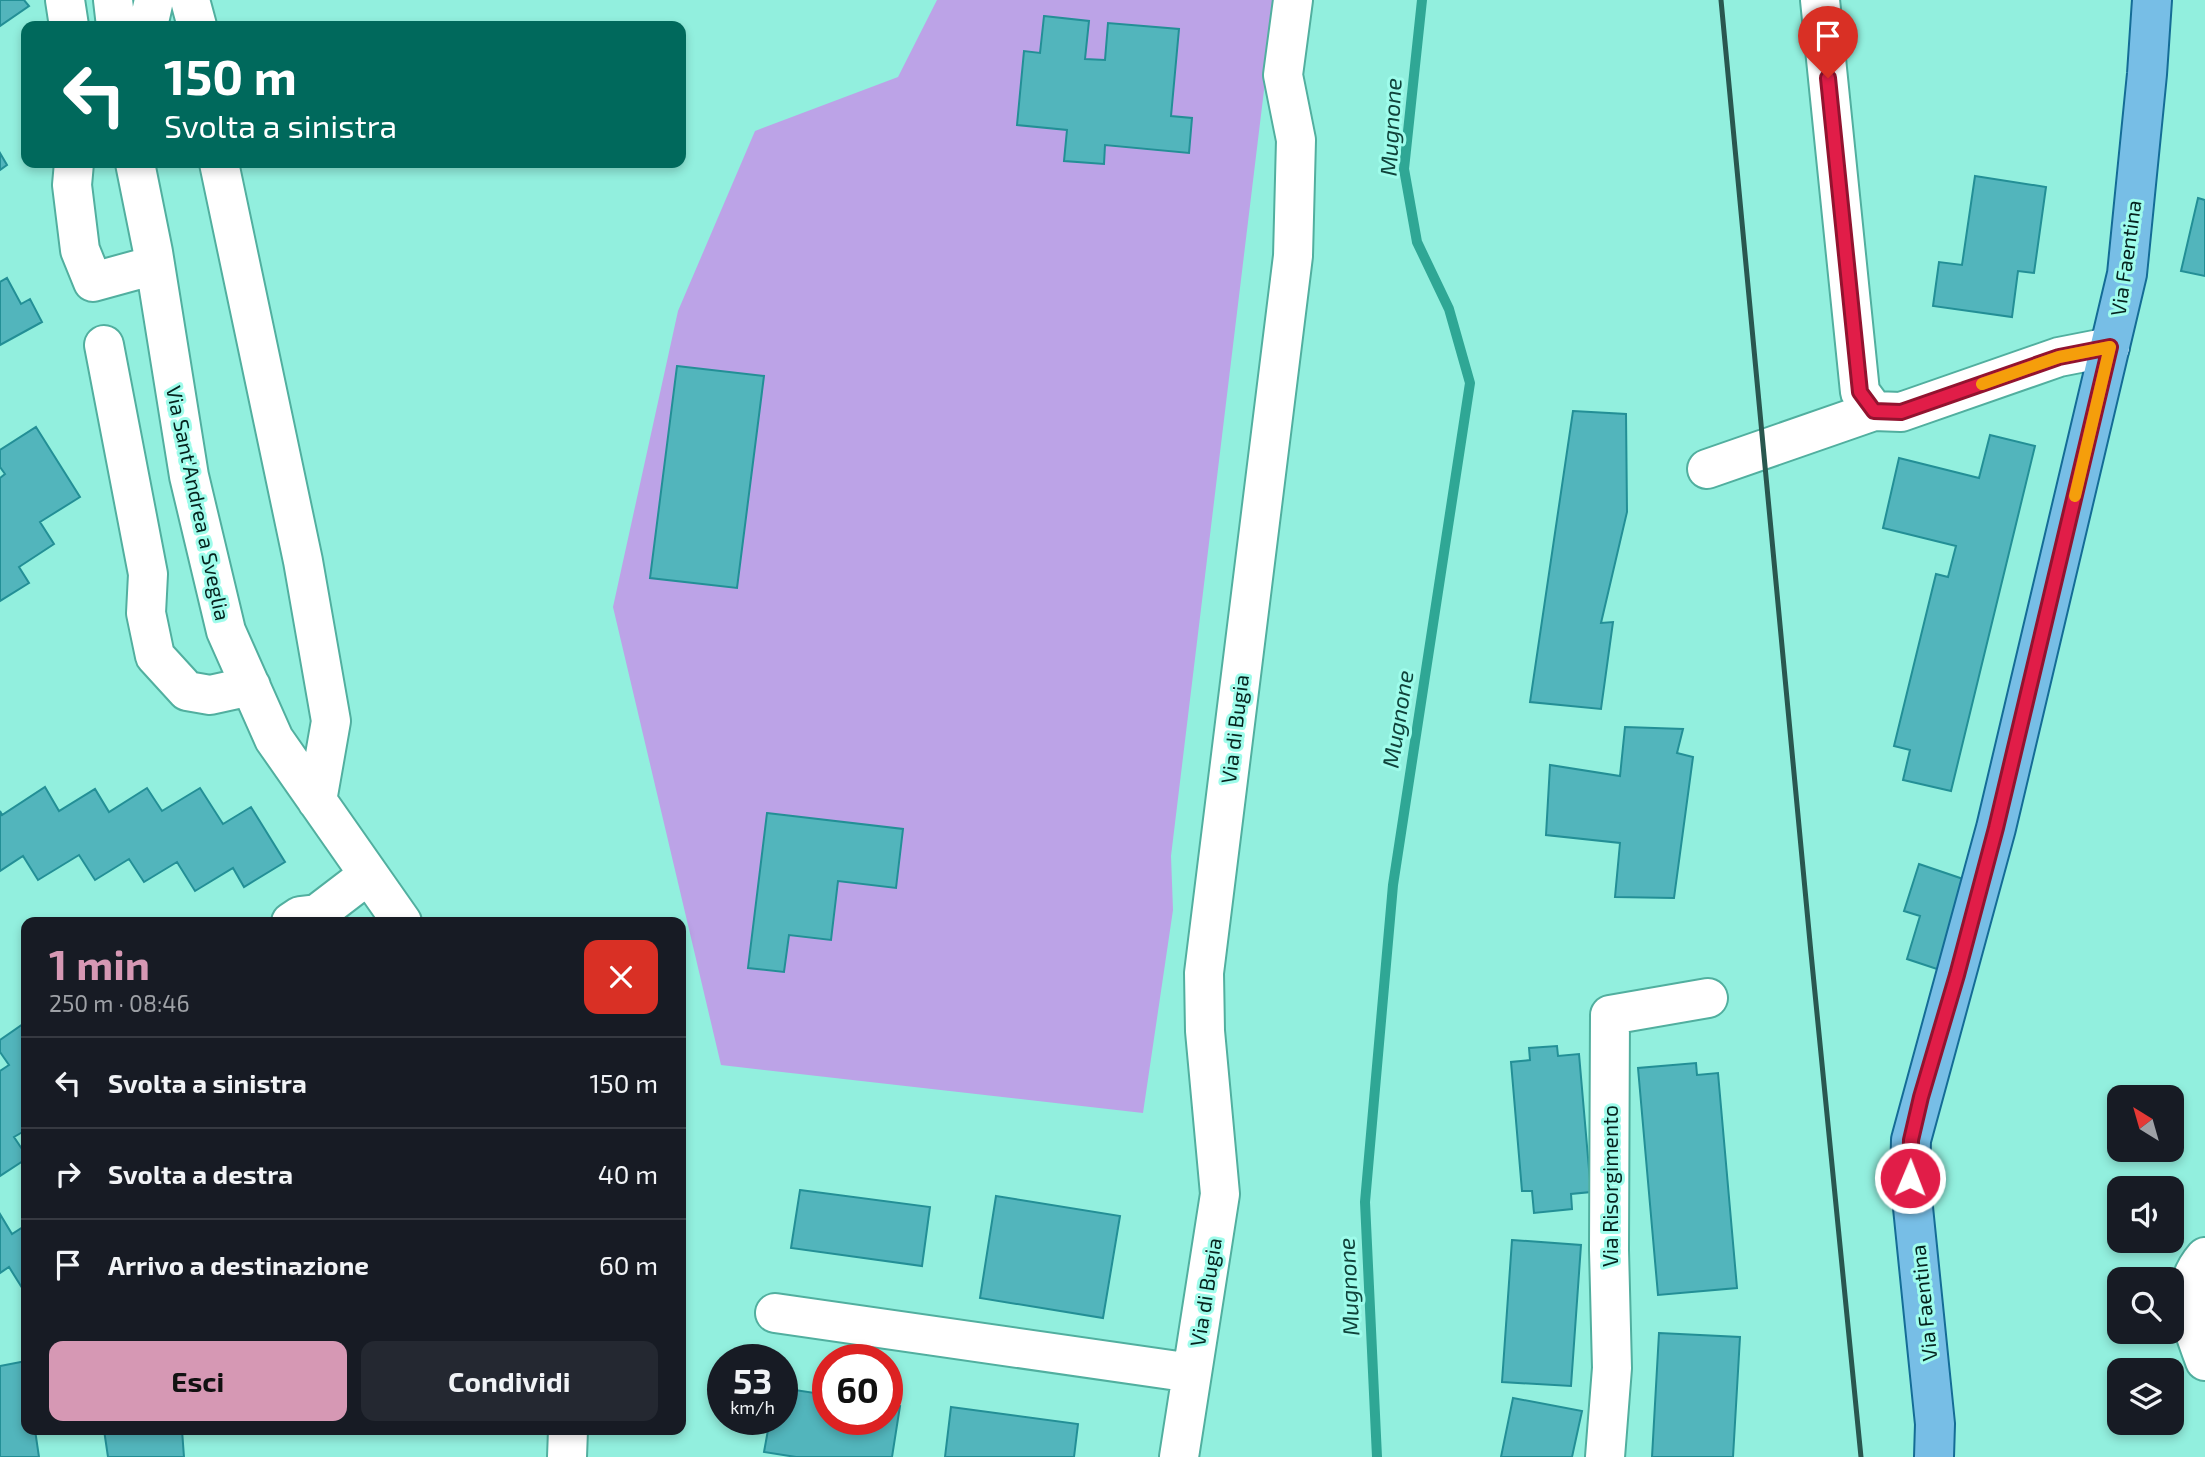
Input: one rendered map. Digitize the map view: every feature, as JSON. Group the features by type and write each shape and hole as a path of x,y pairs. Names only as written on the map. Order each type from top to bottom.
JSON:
{"main road":[{"name":"Via Faentina","path":"1934,1457 1935,1424 1910,1178 1911,1140 1996,828 2127,274 2152,0"}],"street":[{"path":"65,0 68,21"},
{"path":"113,0 115,21"},
{"path":"149,21 154,0"},
{"path":"190,0 196,21"},
{"name":"Via di Bugia","path":"1179,1457 1220,1194 1205,1031 1204,973 1293,256 1296,140 1283,75 1293,0"},
{"path":"1820,0 1860,392 1874,411"},
{"path":"74,168 72,185 80,250 93,282 155,265"},
{"name":"Via Sant'Andrea a Sveglia","path":"136,168 155,265 189,476 226,631 274,739 398,917"},
{"path":"220,168 303,561 331,721 317,801"},
{"path":"104,345 148,574 146,613 155,656 187,691 210,695 251,686"},
{"path":"1707,468 1874,411 1901,412 2059,357 2110,347"},
{"path":"315,917 368,875"},
{"name":"Via Risorgimento","path":"1605,1457 1612,1368 1609,1250 1610,1015 1708,998"},
{"path":"2205,1257 2190,1281 2188,1303 2205,1361"},
{"path":"775,1313 1192,1373"},
{"path":"568,1435 568,1457"}],"shaded area":[{"path":"937,0 1309,0 1265,82 1171,856 1173,910 1143,1113 721,1065 613,607 678,311 755,131 898,77"}],"building":[{"path":"0,0 24,0 29,6 0,26"},
{"path":"1044,16 1089,21 1085,59 1105,60 1108,23 1179,29 1171,116 1192,118 1189,153 1105,145 1104,164 1064,161 1067,130 1017,125 1024,51 1040,53"},
{"path":"0,153 7,165 0,170"},
{"path":"1975,176 2046,187 2034,273 2018,271 2012,317 1933,306 1939,262 1962,265"},
{"path":"2198,198 2205,200 2205,276 2181,271"},
{"path":"7,278 21,304 30,299 42,322 0,345 0,282"},
{"path":"677,366 764,376 737,588 650,578"},
{"path":"1573,411 1626,414 1627,512 1601,623 1613,622 1601,709 1530,702"},
{"path":"36,427 80,497 40,522 54,544 19,567 29,583 0,601 0,478 5,474 0,467 0,450"},
{"path":"1990,435 2035,446 1951,791 1903,780 1910,750 1894,746 1936,574 1948,577 1956,546 1883,528 1899,458 1979,478"},
{"path":"1625,727 1683,729 1677,753 1693,757 1674,898 1615,897 1620,843 1546,835 1550,765 1620,776"},
{"path":"45,787 59,811 95,789 109,812 147,788 162,811 200,788 223,824 251,807 285,862 244,887 233,868 195,891 177,862 144,882 129,859 95,880 79,855 38,880 23,856 0,871 0,811 2,815"},
{"path":"767,813 903,829 896,888 838,881 831,940 789,935 784,972 748,968"},
{"path":"1919,864 1969,881 1940,970 1907,959 1920,916 1904,911"},
{"path":"21,1025 21,1133 14,1137 21,1148 21,1162 0,1176 0,1071 9,1065 0,1052 0,1040"},
{"path":"1557,1046 1558,1056 1579,1054 1591,1192 1571,1194 1572,1209 1534,1213 1532,1191 1522,1191 1511,1062 1530,1060 1529,1048"},
{"path":"1696,1063 1697,1075 1718,1073 1737,1288 1658,1295 1638,1068"},
{"path":"800,1190 930,1207 922,1266 791,1248"},
{"path":"996,1196 1120,1216 1103,1318 980,1298"},
{"path":"0,1214 12,1234 21,1228 21,1286 9,1267 0,1273"},
{"path":"1512,1240 1581,1245 1571,1386 1502,1382"},
{"path":"1659,1333 1740,1337 1733,1457 1652,1457"},
{"path":"21,1362 21,1435 36,1435 39,1457 0,1457 0,1366"},
{"path":"798,1390 812,1393 812,1435 895,1435 892,1457 796,1457 764,1452 767,1435 798,1435"},
{"path":"1513,1398 1582,1411 1572,1457 1501,1457"},
{"path":"951,1407 1078,1424 1074,1457 945,1457"},
{"path":"105,1435 182,1435 184,1457 108,1457"}],"waterway":[{"name":"Mugnone","path":"1377,1457 1365,1202 1393,885 1470,383 1449,309 1417,242 1404,169 1422,0"}],"railway":[{"path":"1721,0 1861,1457"}],"slow traffic":[{"path":"1982,384 2059,357 2110,347 2075,496"}],"route":[{"path":"1828,78 1860,392 1874,411 1901,412 2059,357 2110,347 1996,828 1921,1097 1911,1140 1910,1178"}]}
